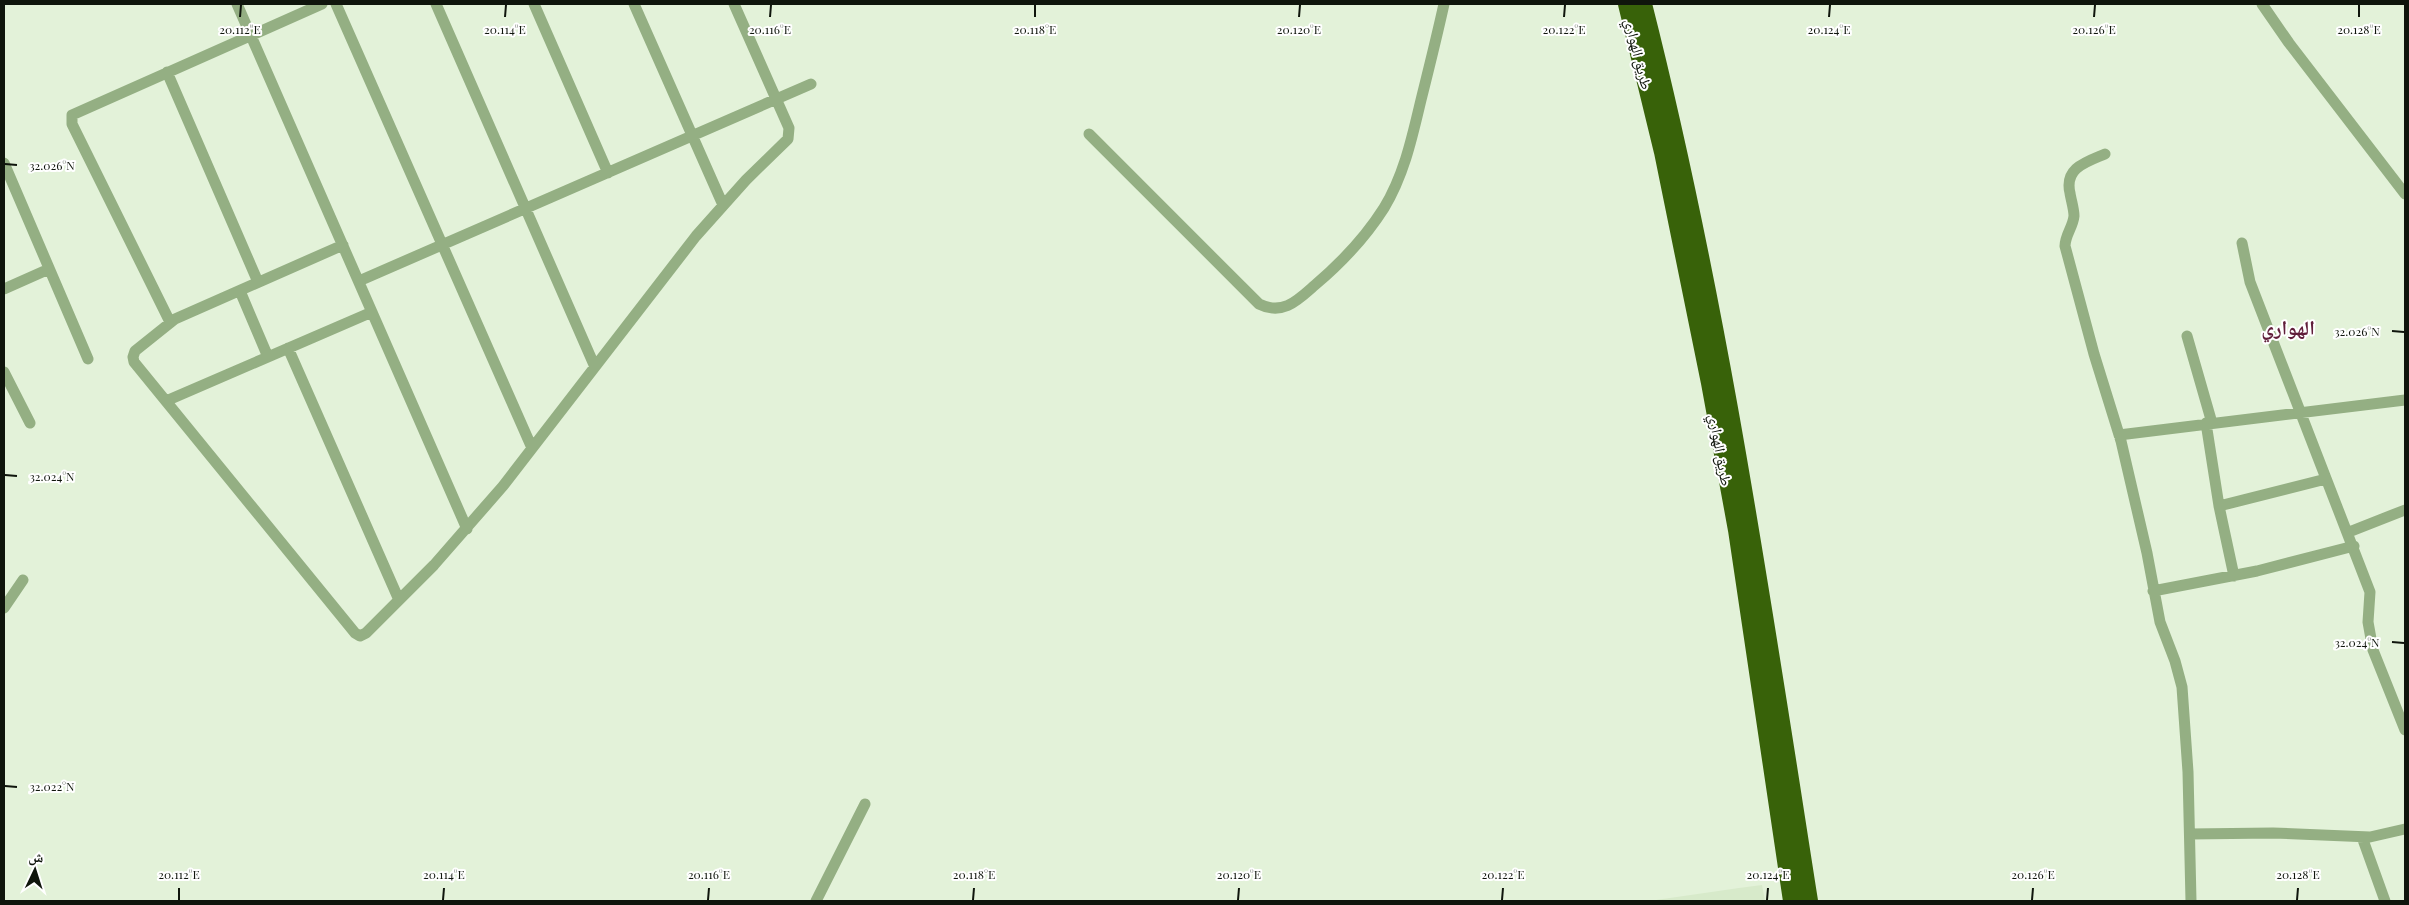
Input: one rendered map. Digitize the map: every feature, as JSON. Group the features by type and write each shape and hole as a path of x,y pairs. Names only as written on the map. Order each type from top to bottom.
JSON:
{"highway":[{"name":"طريق الهواري","path":"1627,4 1663,152 1744,529 1792,901"},
{"name":"طريق الهواري","path":"1643,4 1686,187 1809,901"}],"street":[{"path":"237,4 467,529"},
{"path":"170,322 71,120 76,112 322,4"},
{"path":"336,4 532,448"},
{"path":"436,4 595,367"},
{"path":"534,4 608,173"},
{"path":"634,4 723,205"},
{"path":"343,245 170,322 135,350 133,357 134,362 355,633 360,636 366,633 467,529 672,266 723,205 789,136 789,128 734,4"},
{"path":"1089,134 1259,304 1273,309 1288,306 1341,261 1363,238 1388,200 1411,144 1444,4"},
{"path":"2262,4 2289,43 2405,194"},
{"path":"167,72 258,282"},
{"path":"359,282 811,84"},
{"path":"2105,154 2079,166 2070,174 2068,186 2074,218 2066,236 2065,246 2094,354 2119,435 2147,553 2160,622 2182,687 2188,772 2191,901"},
{"path":"4,163 88,359"},
{"path":"2242,243 2250,282 2326,479 2349,532 2370,592 2368,622 2373,650 2405,730"},
{"path":"4,289 49,269"},
{"path":"240,291 268,357"},
{"path":"166,401 372,312"},
{"path":"2187,336 2209,423 2219,506 2234,576"},
{"path":"288,348 399,600"},
{"path":"4,372 30,423"},
{"path":"2119,435 2405,400"},
{"path":"2219,506 2326,479"},
{"path":"2349,532 2405,510"},
{"path":"2153,591 2234,576 2354,546"},
{"path":"4,608 23,580"},
{"path":"816,901 864,804"},
{"path":"2190,834 2255,833 2362,837 2382,835 2401,830 2405,822"},
{"path":"2362,837 2385,901"}],"shaded area":[{"path":"1762,885 1765,901 1649,901 1739,888"}],"district":[{"name":"الهواري","path":"2288,326"}]}
